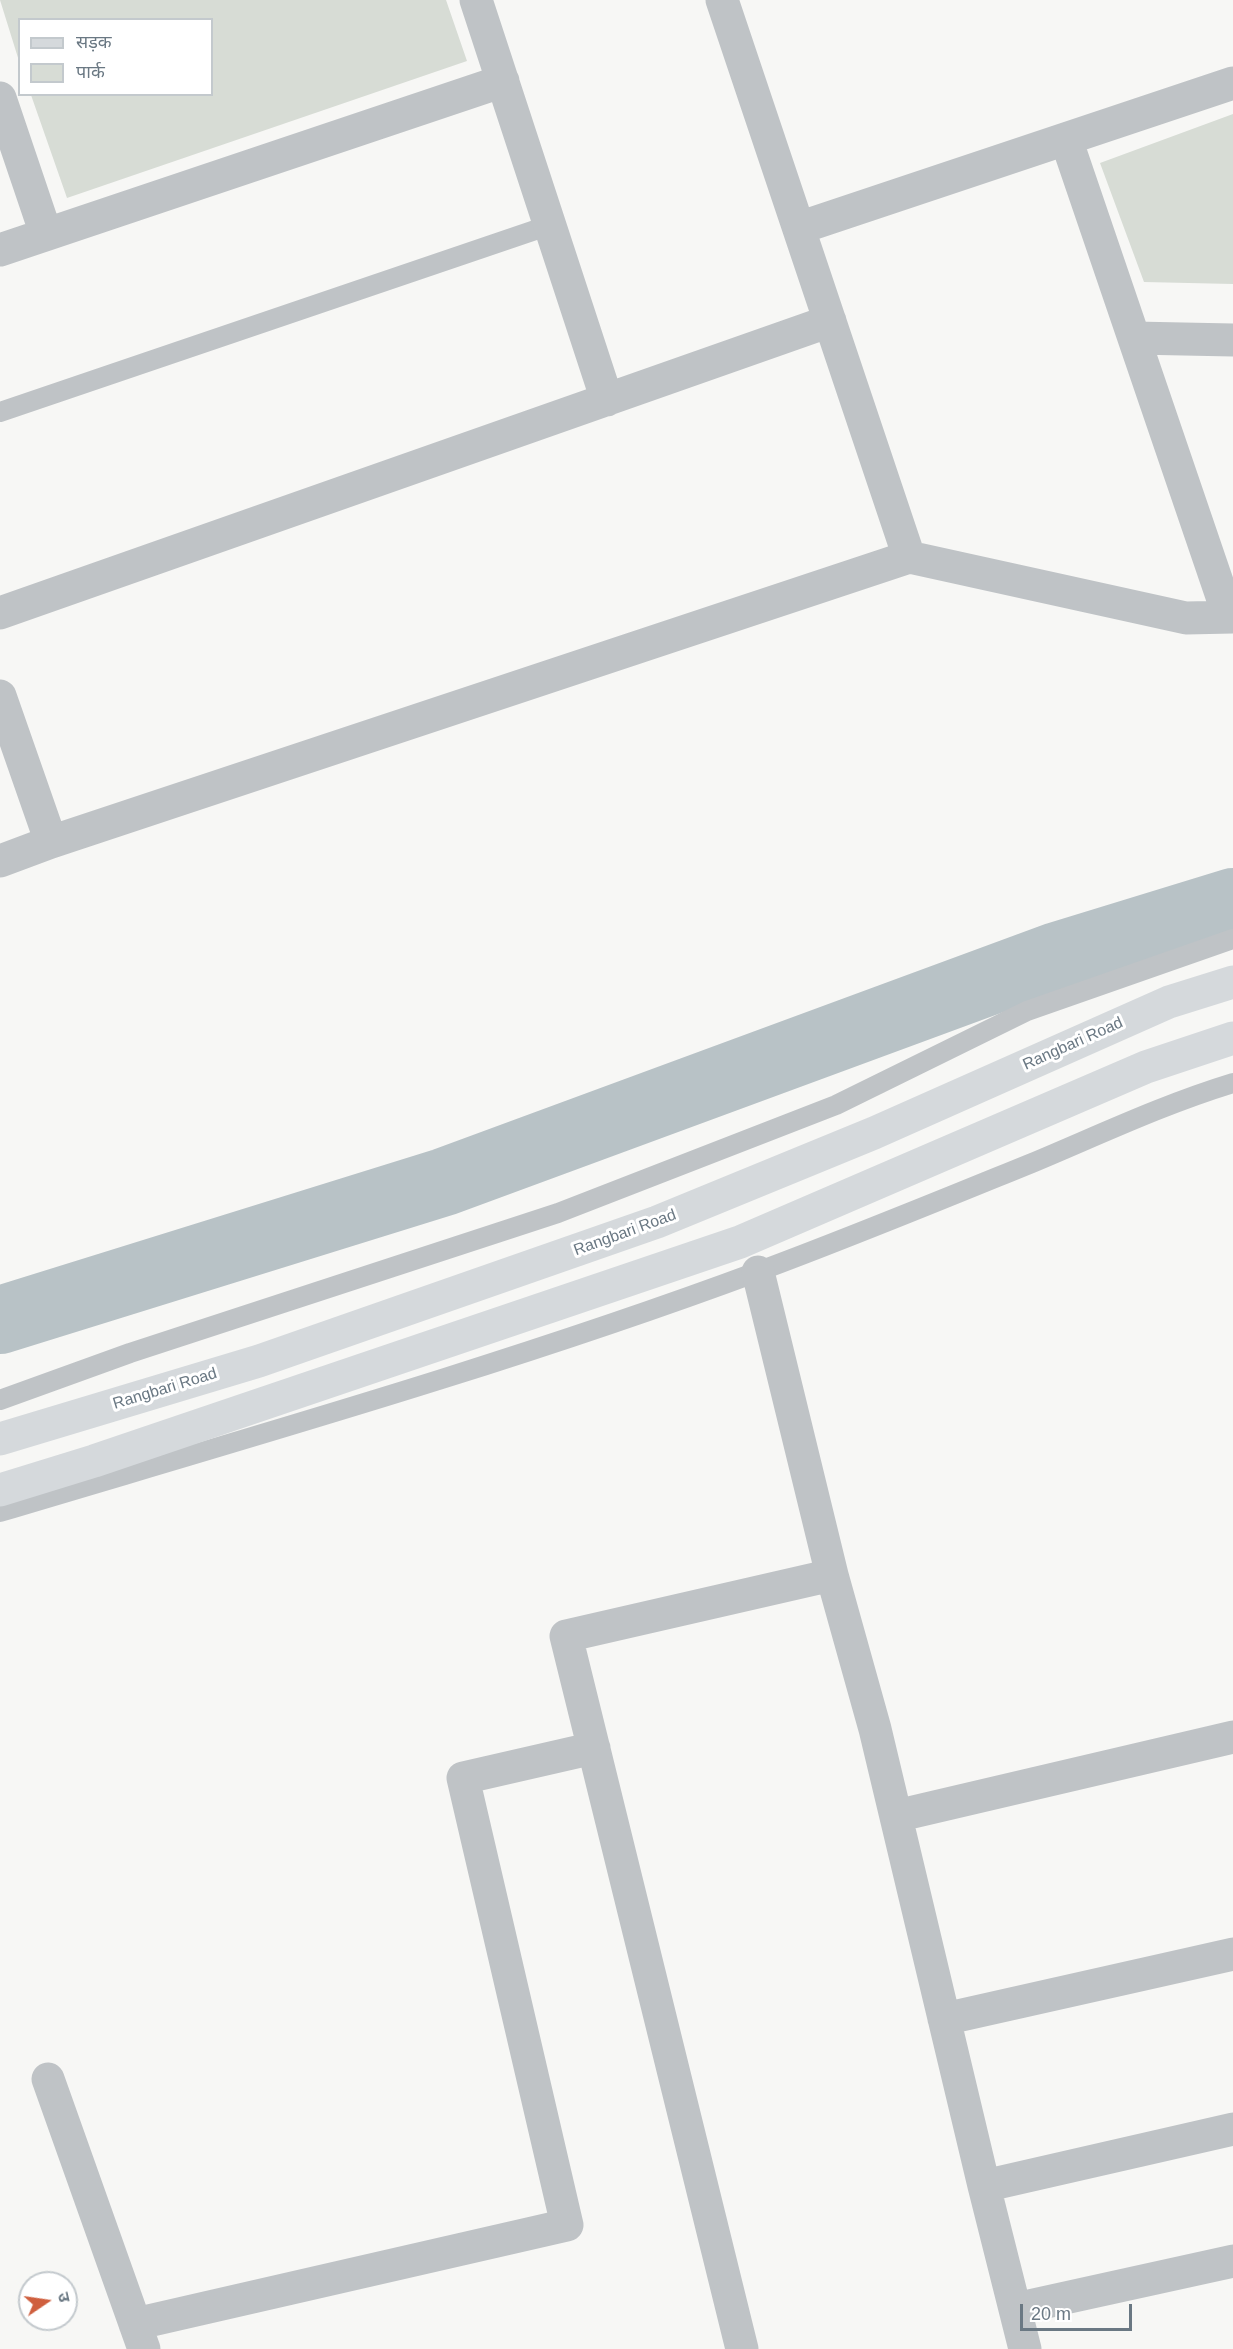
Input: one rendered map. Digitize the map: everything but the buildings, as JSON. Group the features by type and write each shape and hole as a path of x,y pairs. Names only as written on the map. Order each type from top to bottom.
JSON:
{"street":[{"path":"476,0 607,400"},
{"path":"728,1 799,228 909,557"},
{"path":"0,250 503,81"},
{"path":"799,228 1233,83"},
{"path":"0,98 46,234"},
{"path":"0,861 51,842 909,557 1186,618 1231,617 1066,139"},
{"path":"0,613 830,321"},
{"path":"1134,338 1233,340"},
{"path":"0,696 51,842"},
{"name":"Rangbari Road","path":"0,1439 259,1361 657,1222 874,1133 1169,1002 1233,982"},
{"path":"0,1490 94,1461 740,1242 1146,1067 1233,1038"},
{"path":"758,1272 832,1575 875,1729 1025,2349"},
{"path":"736,2348 566,1636 832,1575"},
{"path":"896,1816 1233,1737"},
{"path":"48,2079 139,2336 567,2225 463,1778 594,1748"},
{"path":"944,2019 1233,1954"},
{"path":"984,2187 1233,2129"},
{"path":"1015,2309 1233,2261"}],"lane":[{"path":"0,412 550,225"},
{"path":"0,1400 130,1353 558,1213 836,1105 1027,1011 1233,939"},
{"path":"0,1512 324,1415 517,1354 758,1272 1031,1163 1186,1097 1233,1083"}],"green space":[{"path":"0,0 446,0 467,61 67,198 31,96 213,96 213,18 18,18 18,58"},
{"path":"1233,114 1233,284 1144,282 1100,163"}],"waterway":[{"path":"0,1320 444,1182 1057,956 1233,902"}]}
